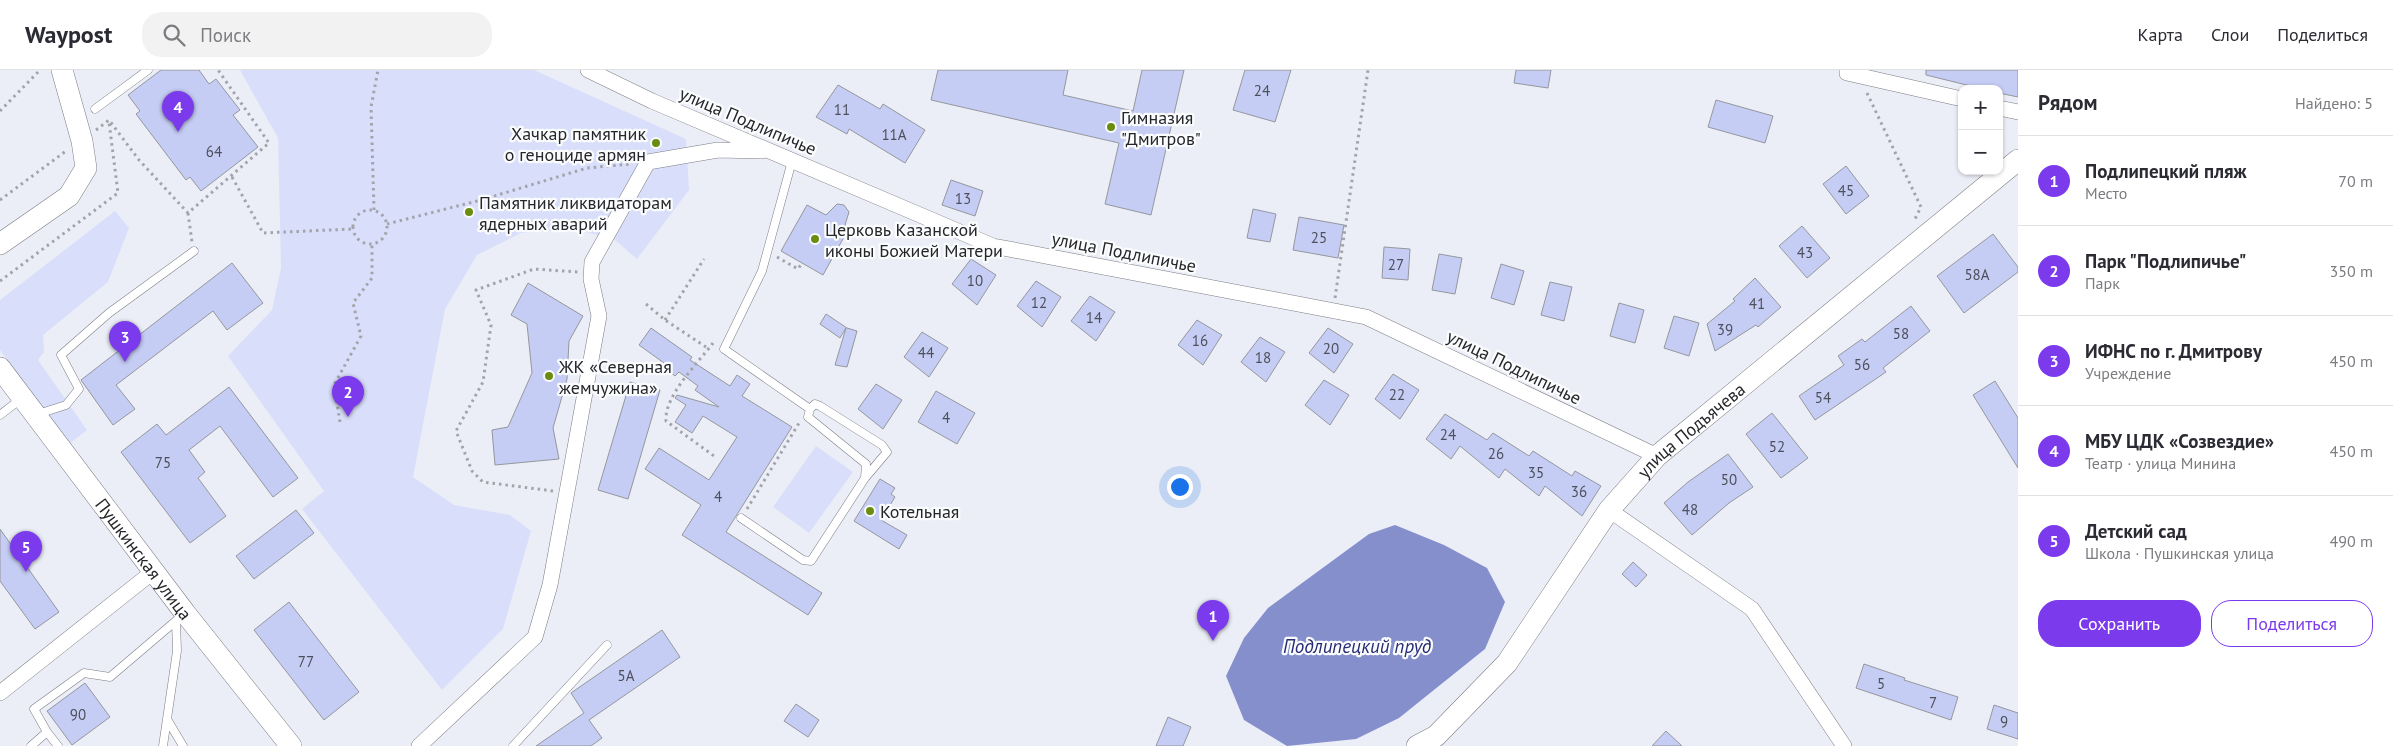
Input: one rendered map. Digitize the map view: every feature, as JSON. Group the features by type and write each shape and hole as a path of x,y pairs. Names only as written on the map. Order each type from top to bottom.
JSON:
{"main road":[{"path":"0,244 69,196 86,168 82,141 62,70"},
{"name":"улица Подъячева","path":"1417,746 1436,736 1507,663 1609,510 1657,456 2018,160"},
{"name":"Пушкинская улица","path":"0,368 154,571 181,617 291,746"}],"street":[{"name":"улица Подлипичье","path":"588,70 768,151 992,246 1366,317 1657,456"},
{"path":"1853,73 1958,98"},
{"path":"2003,109 2018,112"},
{"path":"419,746 535,637 550,585 599,316 592,279 592,262 612,230 648,162 718,150 768,151"},
{"path":"1609,510 1752,609 1844,746"},
{"path":"0,693 154,571"}],"lane":[{"path":"95,109 148,70"},
{"path":"792,161 760,275 724,349 807,408 808,417 866,464 865,478"},
{"path":"36,415 66,406 79,389 61,355 109,313 194,251"},
{"path":"0,415 22,398"},
{"path":"741,518 803,560 812,561 865,478 887,452 882,445 820,406 815,404 807,408"},
{"path":"163,746 181,617"},
{"path":"58,746 47,732 34,709 84,673 110,677 181,617"},
{"path":"513,746 607,645"},
{"path":"167,719 183,746"},
{"path":"31,746 47,732"}],"path":[{"path":"0,111 40,70"},
{"path":"188,213 232,178 269,143 218,70"},
{"path":"374,210 371,107 378,70"},
{"path":"1333,311 1368,70"},
{"path":"1853,73 1921,208 1912,225"},
{"path":"82,141 109,120 139,160 188,213 194,251"},
{"path":"0,200 59,156"},
{"path":"387,224 481,200 587,168 648,162"},
{"path":"232,178 263,233 352,229"},
{"path":"374,210 380,213 387,224 384,237 372,244 359,241 352,229 353,222 361,212 374,210"},
{"path":"340,422 334,385 361,336 353,303 372,278 372,244"},
{"path":"768,251 798,269 802,263"},
{"path":"665,320 704,258"},
{"path":"566,492 483,482 472,470 456,431 483,382 491,325 476,290 534,269 582,273"},
{"path":"646,304 665,320 709,349"},
{"path":"714,456 666,421 665,411 684,379 718,337"},
{"path":"741,518 807,408"}],"shaded area":[{"path":"240,70 534,70 686,139 689,190 637,259 615,240 574,229 521,233 477,255 445,309 413,477 454,505 510,515 531,531 503,629 442,690 302,509 324,491 228,356 272,310 281,268 278,138"},
{"path":"115,211 129,228 108,282 43,335 44,352 38,360 87,430 69,444 0,350 0,300"},
{"path":"816,446 853,472 809,533 773,507"}],"water":[{"name":"Подлипецкий пруд","path":"1395,525 1444,545 1487,568 1505,602 1485,649 1399,718 1356,739 1287,746 1244,720 1226,676 1244,638 1268,608 1369,534"}],"building":[{"path":"161,70 199,70 209,84 216,79 240,110 233,115 258,147 201,191 190,177 186,180 136,114 140,111 128,95"},
{"name":"Гимназия \"Дмитров\"","path":"938,70 1068,70 1063,95 1133,111 1142,70 1184,70 1151,215 1105,204 1119,143 931,100"},
{"path":"1245,70 1291,70 1275,122 1233,110"},
{"path":"1516,70 1551,70 1548,88 1514,83"},
{"path":"1926,70 2018,70 2018,97 2003,94 2003,85 1967,85 1926,75"},
{"path":"838,85 880,109 883,104 925,130 905,163 849,129 847,134 816,117"},
{"path":"1716,100 1773,116 1765,143 1708,127"},
{"path":"1846,166 1869,196 1846,214 1823,184"},
{"path":"951,180 983,191 975,216 942,205"},
{"name":"Церковь Казанской иконы Божией Матери","path":"837,204 844,205 849,212 845,225 849,228 823,275 781,251 807,205 826,215"},
{"path":"1253,209 1276,214 1270,242 1247,238"},
{"path":"1299,217 1344,225 1338,258 1293,250"},
{"path":"1802,226 1830,258 1807,278 1779,246"},
{"path":"1993,234 2018,267 2018,272 1964,313 1937,276"},
{"path":"1384,247 1410,249 1408,280 1382,278"},
{"path":"1439,254 1462,258 1455,294 1432,290"},
{"path":"971,259 996,275 977,305 952,284"},
{"path":"232,263 263,303 227,330 213,311 116,385 135,409 113,425 81,380"},
{"path":"1501,264 1524,271 1514,305 1491,298"},
{"path":"1755,278 1781,307 1758,327 1756,325 1715,351 1707,324 1735,301 1733,299"},
{"path":"1036,281 1061,297 1042,327 1017,306"},
{"path":"1550,282 1572,287 1564,321 1541,315"},
{"name":"ЖК «Северная жемчужина»","path":"528,283 583,316 569,341 567,379 553,428 559,459 495,465 492,430 508,427 532,373 527,324 511,315"},
{"path":"1090,296 1115,312 1096,341 1071,321"},
{"path":"1619,303 1644,310 1635,343 1610,336"},
{"path":"1911,306 1930,331 1883,368 1886,372 1815,420 1799,396 1844,365 1838,356 1862,339 1865,342"},
{"path":"826,314 847,328 857,331 847,367 835,365 846,328 840,338 820,324"},
{"path":"1674,316 1699,323 1689,356 1664,348"},
{"path":"1197,320 1222,335 1203,365 1178,345"},
{"path":"651,328 692,357 690,360 730,386 737,375 750,384 742,396 792,427 726,532 822,593 808,615 682,535 701,505 645,469 659,448 709,480 737,437 703,416 692,433 675,422 686,405 675,398 677,395 719,407 695,390 698,386 679,372 675,376 662,366 664,363 639,345"},
{"path":"1328,328 1353,344 1334,373 1309,353"},
{"path":"922,332 948,348 929,377 904,357"},
{"path":"1260,337 1285,352 1266,382 1241,362"},
{"path":"1393,374 1419,390 1400,419 1375,399"},
{"path":"1324,380 1349,395 1330,425 1305,405"},
{"path":"1995,381 2018,418 2018,468 1973,395"},
{"path":"630,382 660,390 628,499 598,490"},
{"path":"876,384 902,400 883,429 858,409"},
{"path":"229,387 298,478 273,497 220,426 189,450 205,472 198,478 226,516 190,543 121,452 157,424 166,435"},
{"path":"936,391 975,413 957,444 918,422"},
{"path":"1772,413 1808,458 1781,478 1746,434"},
{"path":"1445,414 1487,440 1493,433 1529,456 1533,451 1572,476 1575,471 1601,486 1582,516 1545,486 1539,496 1505,469 1499,478 1460,446 1451,459 1426,439"},
{"path":"1728,454 1753,487 1729,503 1692,535 1664,503 1688,482"},
{"name":"Котельная","path":"880,479 895,488 891,494 895,497 881,520 907,535 899,549 854,521"},
{"path":"296,510 314,533 254,579 236,556"},
{"path":"0,529 59,612 35,629 0,581"},
{"path":"1633,562 1647,575 1636,587 1622,574"},
{"path":"289,602 359,692 324,720 254,630"},
{"path":"662,630 680,657 589,720 602,738 591,746 536,746 584,713 571,693"},
{"path":"1864,664 1905,678 1904,680 1958,697 1951,720 1856,688"},
{"path":"85,683 110,717 72,745 47,711"},
{"path":"796,704 819,720 808,737 784,721"},
{"path":"1994,705 2018,713 2018,739 1987,729"},
{"path":"1168,717 1191,727 1183,746 1156,746"},
{"path":"1666,731 1682,746 1652,746"}],"place":[{"name":"Гимназия \"Дмитров\"","path":"1111,127"},
{"name":"МБУ ЦДК «Созвездие»","path":"178,132"},
{"name":"Хачкар памятник о геноциде армян","path":"656,143"},
{"name":"Памятник ликвидаторам ядерных аварий","path":"469,212"},
{"name":"Церковь Казанской иконы Божией Матери","path":"815,239"},
{"name":"ИФНС по г. Дмитрову","path":"125,362"},
{"name":"ЖК «Северная жемчужина»","path":"549,376"},
{"name":"Парк \"Подлипичье\"","path":"348,417"},
{"name":"Котельная","path":"870,511"},
{"name":"Детский сад","path":"26,572"},
{"name":"Подлипецкий пляж","path":"1213,641"}]}
